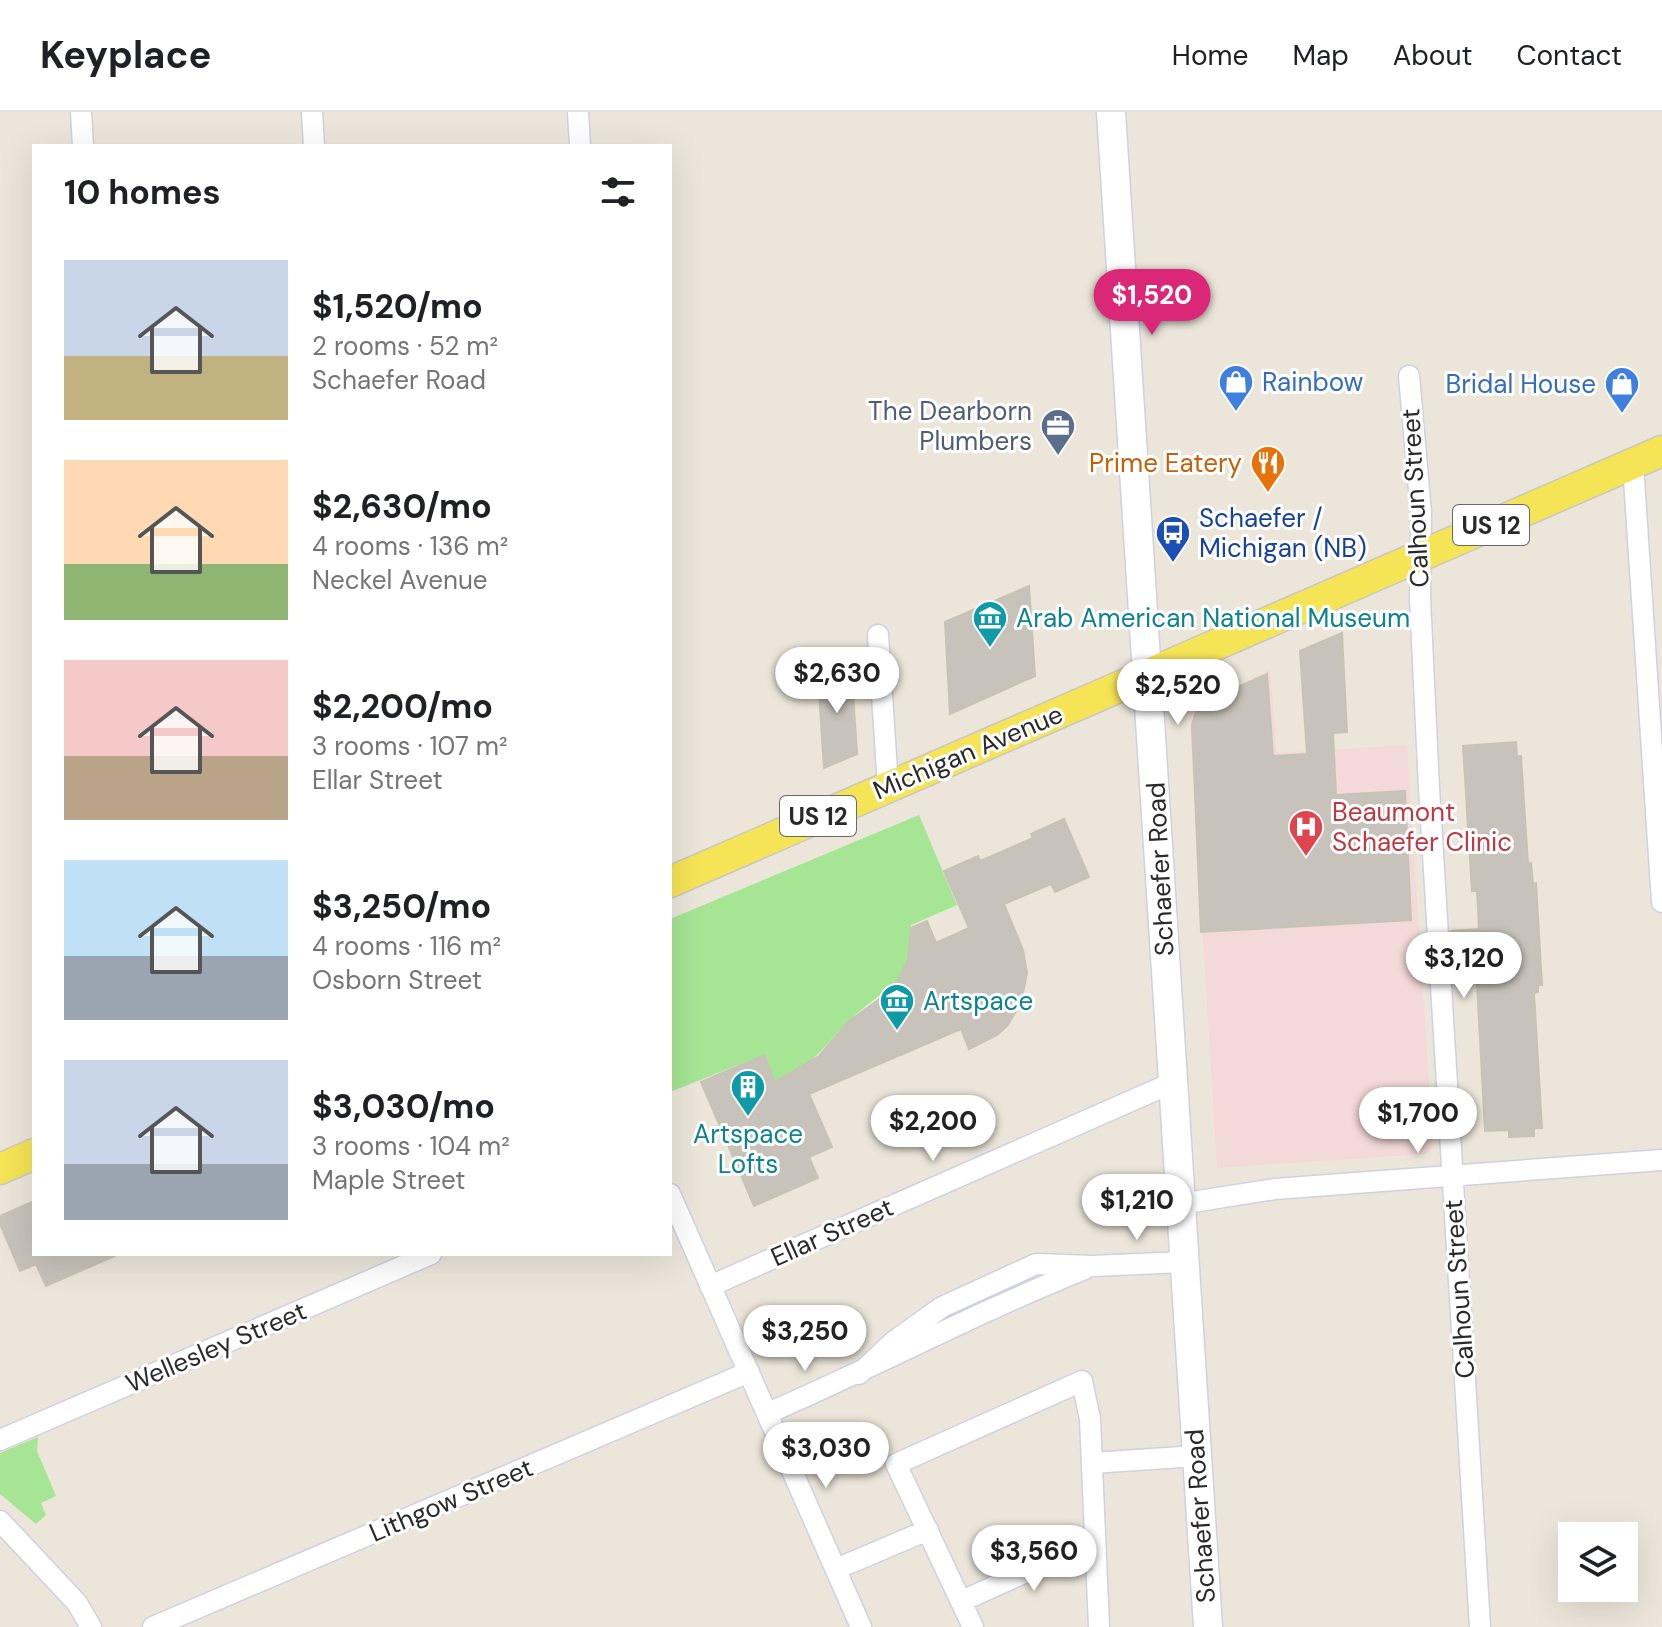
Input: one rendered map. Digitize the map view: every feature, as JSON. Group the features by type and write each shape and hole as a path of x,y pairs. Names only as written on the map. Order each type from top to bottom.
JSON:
{"main road":[{"name":"Schaefer Road","path":"1111,112 1208,1627"},
{"name":"Michigan Avenue","path":"672,881 1662,451"},
{"path":"0,1169 32,1155"}],"street":[{"path":"81,112 83,144"},
{"path":"312,112 314,144"},
{"path":"578,112 580,144"},
{"name":"Calhoun Street","path":"1409,376 1421,512 1420,599 1480,1627"},
{"path":"1633,464 1662,902"},
{"path":"878,635 888,786"},
{"name":"Ellar Street","path":"710,1286 1174,1082"},
{"path":"1180,1204 1275,1189 1662,1160"},
{"path":"672,1199 861,1627"},
{"name":"Wellesley Street","path":"0,1440 426,1256"},
{"path":"768,1413 859,1374 983,1312 1093,1266 1183,1262"},
{"name":"Lithgow Street","path":"153,1627 749,1372"},
{"path":"973,1627 896,1464 1082,1381 1090,1419 1099,1627"},
{"path":"1092,1463 1197,1456"},
{"path":"0,1521 77,1603 91,1627"},
{"path":"836,1569 928,1530"},
{"path":"962,1601 1059,1557 1096,1552"}],"shaded area":[{"name":"Beaumont Schaefer Clinic","path":"1270,670 1277,753 1407,745 1433,1147 1425,1154 1217,1168 1189,709"}],"green space":[{"path":"919,815 957,905 911,925 907,961 895,982 851,1019 818,1054 789,1075 775,1082 763,1055 672,1091 672,918"},
{"path":"38,1437 37,1451 56,1496 41,1503 46,1515 36,1524 0,1494 0,1453"}],"building":[{"name":"Arab American National Museum","path":"1029,586 1035,676 950,714 945,622"},
{"path":"1342,633 1347,732 1333,733 1336,795 1405,791 1411,920 1201,932 1192,725 1196,712 1209,700 1267,674 1273,756 1307,754 1300,651"},
{"path":"851,663 857,754 824,768 818,676"},
{"path":"1516,742 1517,756 1521,756 1528,864 1531,863 1533,884 1536,883 1542,985 1538,985 1538,992 1534,993 1542,1128 1534,1128 1534,1136 1509,1137 1509,1130 1485,1131 1477,985 1482,985 1480,948 1452,950 1451,931 1479,929 1477,891 1472,891 1463,746"},
{"path":"1064,819 1089,877 1055,892 1051,884 1004,904 1023,950 1027,973 1021,1003 1007,1026 997,1035 969,1049 961,1029 809,1094 832,1147 809,1157 818,1178 754,1206 701,1082 764,1055 775,1082 819,1056 849,1021 884,996 899,978 908,959 911,928 927,921 936,943 969,928 944,871 978,856 980,861 1033,838 1031,834"},
{"path":"32,1202 32,1256 114,1256 46,1286 36,1264 20,1271 0,1224 0,1216"}],"place":[{"name":"Rainbow","path":"1236,413"},
{"name":"Bridal House","path":"1622,415"},
{"name":"The Dearborn Plumbers","path":"1058,457"},
{"name":"Prime Eatery","path":"1268,494"},
{"name":"Schaefer / Michigan (NB)","path":"1173,564"},
{"name":"Arab American National Museum","path":"990,649"},
{"name":"Beaumont Schaefer Clinic","path":"1306,858"},
{"name":"Artspace","path":"897,1032"},
{"name":"Artspace Lofts","path":"748,1118"}]}
